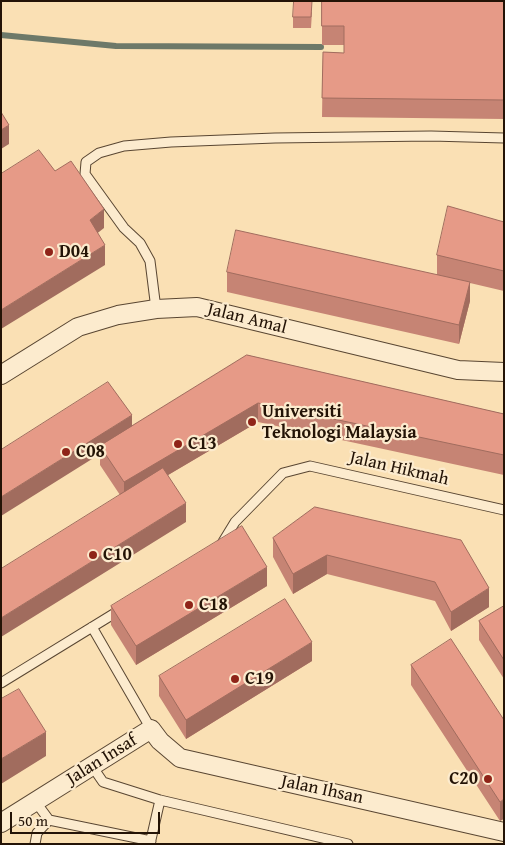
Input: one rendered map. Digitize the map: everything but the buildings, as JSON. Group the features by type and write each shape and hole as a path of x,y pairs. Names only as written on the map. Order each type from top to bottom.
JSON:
{"street":[{"name":"Jalan Amal","path":"1,375 78,327 118,315 156,308 197,307 458,370 504,372"},
{"name":"Jalan Insaf","path":"1,823 151,729"},
{"name":"Jalan Ihsan","path":"151,729 160,741 180,758 499,834"}],"lane":[{"path":"156,308 150,261 140,243 124,228 85,174 86,162 98,153 124,146 275,138 431,136 504,138"},
{"name":"Jalan Hikmah","path":"211,554 219,549 235,522 283,473 310,466 504,510"},
{"path":"1,682 126,606"},
{"path":"92,627 151,729"},
{"path":"92,766 103,782 160,800 348,844"},
{"path":"35,802 49,820 151,843 160,800"},
{"path":"35,844 37,832 49,820"}],"waterway":[{"path":"1,35 116,46 321,47"}],"place":[{"name":"D04","path":"49,252"},
{"name":"Universiti Teknologi Malaysia","path":"252,422"},
{"name":"C13","path":"178,444"},
{"name":"C08","path":"66,452"},
{"name":"C10","path":"93,555"},
{"name":"C18","path":"189,605"},
{"name":"C19","path":"235,679"},
{"name":"C20","path":"488,779"}]}
